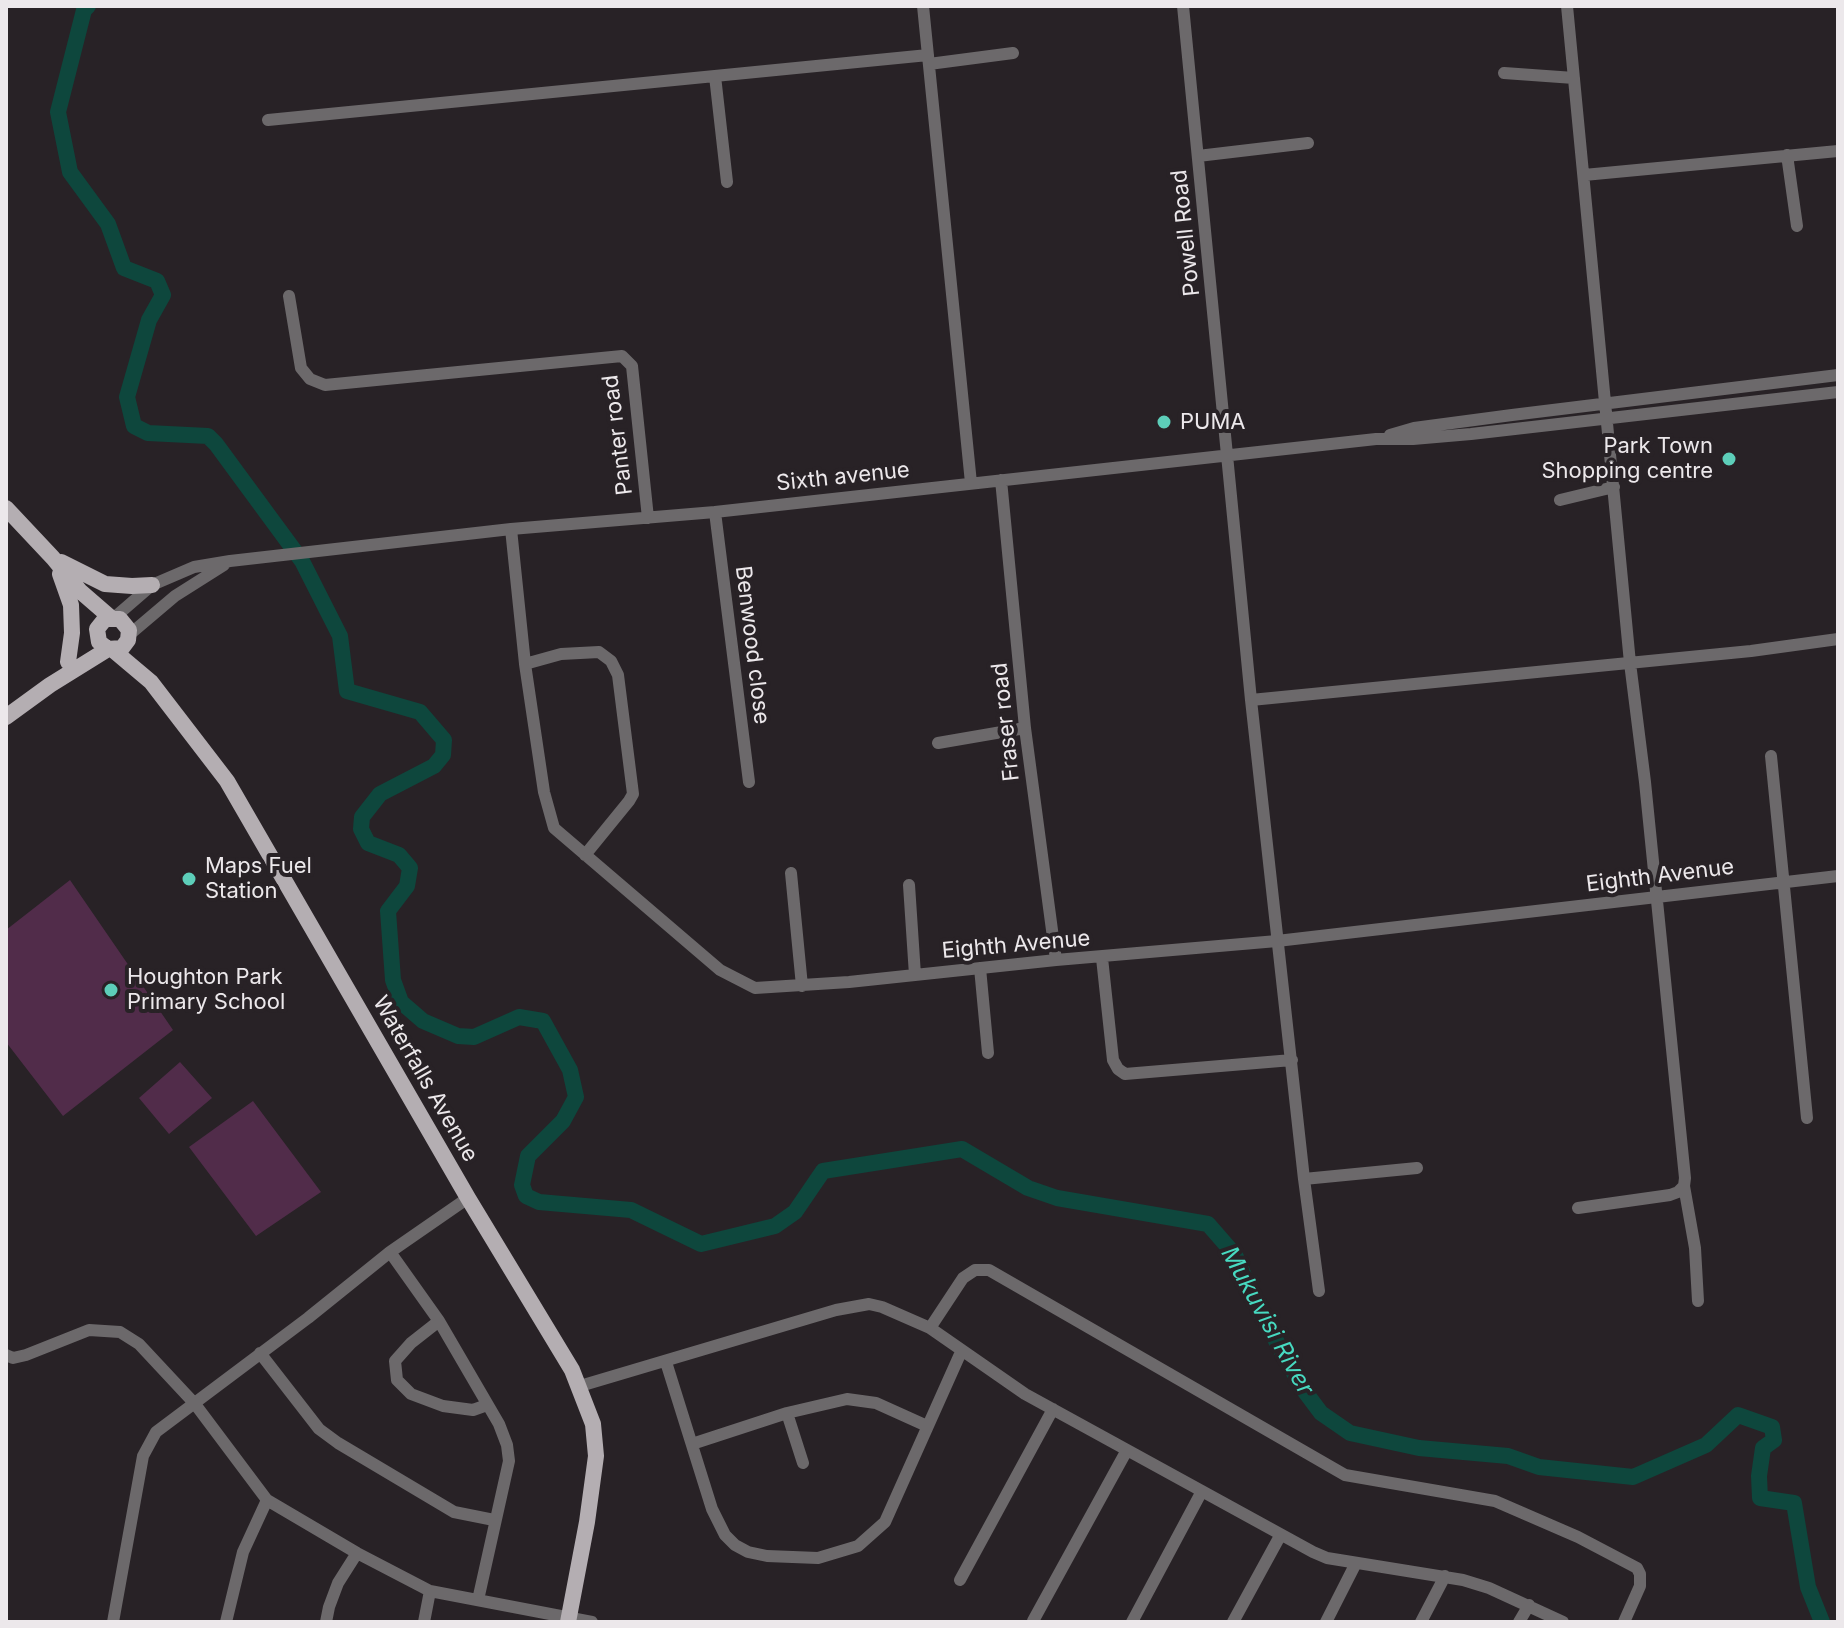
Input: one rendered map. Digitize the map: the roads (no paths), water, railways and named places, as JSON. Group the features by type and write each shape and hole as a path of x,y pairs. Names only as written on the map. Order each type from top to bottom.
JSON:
{"main road":[{"path":"6,508 53,558 105,624"},
{"path":"53,558 105,584 152,585"},
{"path":"53,558 71,605 72,633 68,662"},
{"path":"6,717 50,685 110,650 122,648 129,638 124,621 105,624 50,685"},
{"path":"105,624 99,642 110,650"},
{"name":"Waterfalls Avenue","path":"129,638 151,682 227,781 580,1386 593,1424 596,1456 568,1619"},
{"name":"Waterfalls Avenue","path":"110,650 151,682"}],"street":[{"path":"923,6 971,483"},
{"name":"Powell Road","path":"1183,6 1251,700 1319,1291"},
{"path":"1567,6 1630,663 1645,782 1684,1186 1695,1248 1698,1301"},
{"path":"268,120 715,76 1013,53"},
{"path":"1504,73 1574,78"},
{"path":"715,76 727,182"},
{"path":"1198,156 1308,143"},
{"path":"1584,175 1838,151"},
{"path":"1787,155 1797,226"},
{"name":"Panter road","path":"289,296 301,368 310,379 325,385 617,355 626,359 632,366 648,518"},
{"path":"1376,439 1414,428 1838,375"},
{"path":"1376,439 1471,434 1838,392"},
{"name":"Sixth avenue","path":"105,624 152,585 194,567 230,561 511,529 715,512 1376,439"},
{"name":"Fraser road","path":"1001,480 1025,728 1056,960"},
{"path":"1560,500 1614,487"},
{"name":"Benwood close","path":"715,512 749,782"},
{"name":"Eighth Avenue","path":"511,529 525,664 549,818 557,832 720,970 748,986 762,989 802,986 1277,941 1838,876"},
{"path":"129,638 175,596 230,561"},
{"path":"1251,700 1751,651 1838,639"},
{"path":"525,664 561,654 599,652 611,661 618,675 633,794 585,855"},
{"path":"938,743 1025,728"},
{"path":"1771,756 1807,1118"},
{"path":"791,873 802,986"},
{"path":"909,885 915,975"},
{"path":"1102,958 1113,1060 1125,1074 1292,1060"},
{"path":"980,968 988,1053"},
{"path":"1304,1179 1417,1168"},
{"path":"1578,1208 1642,1201 1678,1192 1684,1186"},
{"path":"113,1622 147,1444 156,1432 390,1252 468,1198"},
{"path":"390,1252 439,1321 507,1445 509,1461 478,1600"},
{"path":"930,1328 963,1278 975,1270 989,1270 1345,1475 1495,1501 1578,1537 1637,1568 1640,1586 1624,1622"},
{"path":"580,1386 852,1306 882,1307 930,1328 1004,1381 1280,1536 1327,1558 1445,1576 1489,1588 1563,1622"},
{"path":"439,1321 411,1343 395,1361 397,1380 411,1394 443,1406 473,1410 487,1405"},
{"path":"6,1355 13,1358 26,1355 89,1330 120,1332 139,1344 195,1404 267,1500 357,1553 430,1591 592,1622"},
{"path":"666,1362 718,1524 735,1545 748,1552 818,1558 858,1546 885,1522 961,1352"},
{"path":"260,1353 319,1429 338,1443 454,1512 494,1520"},
{"path":"692,1444 831,1402 861,1400 876,1403 927,1426"},
{"path":"960,1580 1053,1409"},
{"path":"787,1413 803,1463"},
{"path":"1033,1621 1127,1450"},
{"path":"1132,1622 1202,1491"},
{"path":"226,1622 243,1552 267,1500"},
{"path":"1233,1622 1280,1536"},
{"path":"326,1622 338,1583 357,1553"},
{"path":"1326,1622 1356,1563"},
{"path":"1421,1622 1445,1576"},
{"path":"424,1622 430,1591"},
{"path":"1519,1622 1529,1605"}],"waterway":[{"name":"Mukuvisi River","path":"88,6 84,10 58,112 70,172 108,224 124,268 157,281 163,295 149,320 127,397 134,426 148,433 208,436 216,444 302,561 340,636 347,691 420,712 444,740 443,755 434,766 380,794 362,817 361,829 368,843 399,855 410,868 407,886 388,911 393,980 401,1002 423,1021 458,1036 474,1037 519,1017 543,1021 570,1070 576,1097 563,1121 528,1156 522,1185 526,1196 539,1202 631,1210 701,1244 775,1226 795,1212 823,1171 962,1149 1028,1188 1057,1198 1208,1224 1235,1255 1260,1312 1303,1389 1321,1413 1350,1433 1419,1448 1508,1456 1539,1467 1633,1477 1706,1445 1738,1415 1772,1427 1774,1440 1763,1448 1760,1498 1794,1503 1808,1587 1822,1622"}],"place":[{"name":"PUMA","path":"1164,422"},
{"name":"Park Town Shopping centre","path":"1729,459"},
{"name":"Maps Fuel Station","path":"189,879"},
{"name":"Houghton Park Primary School","path":"111,990"}]}
